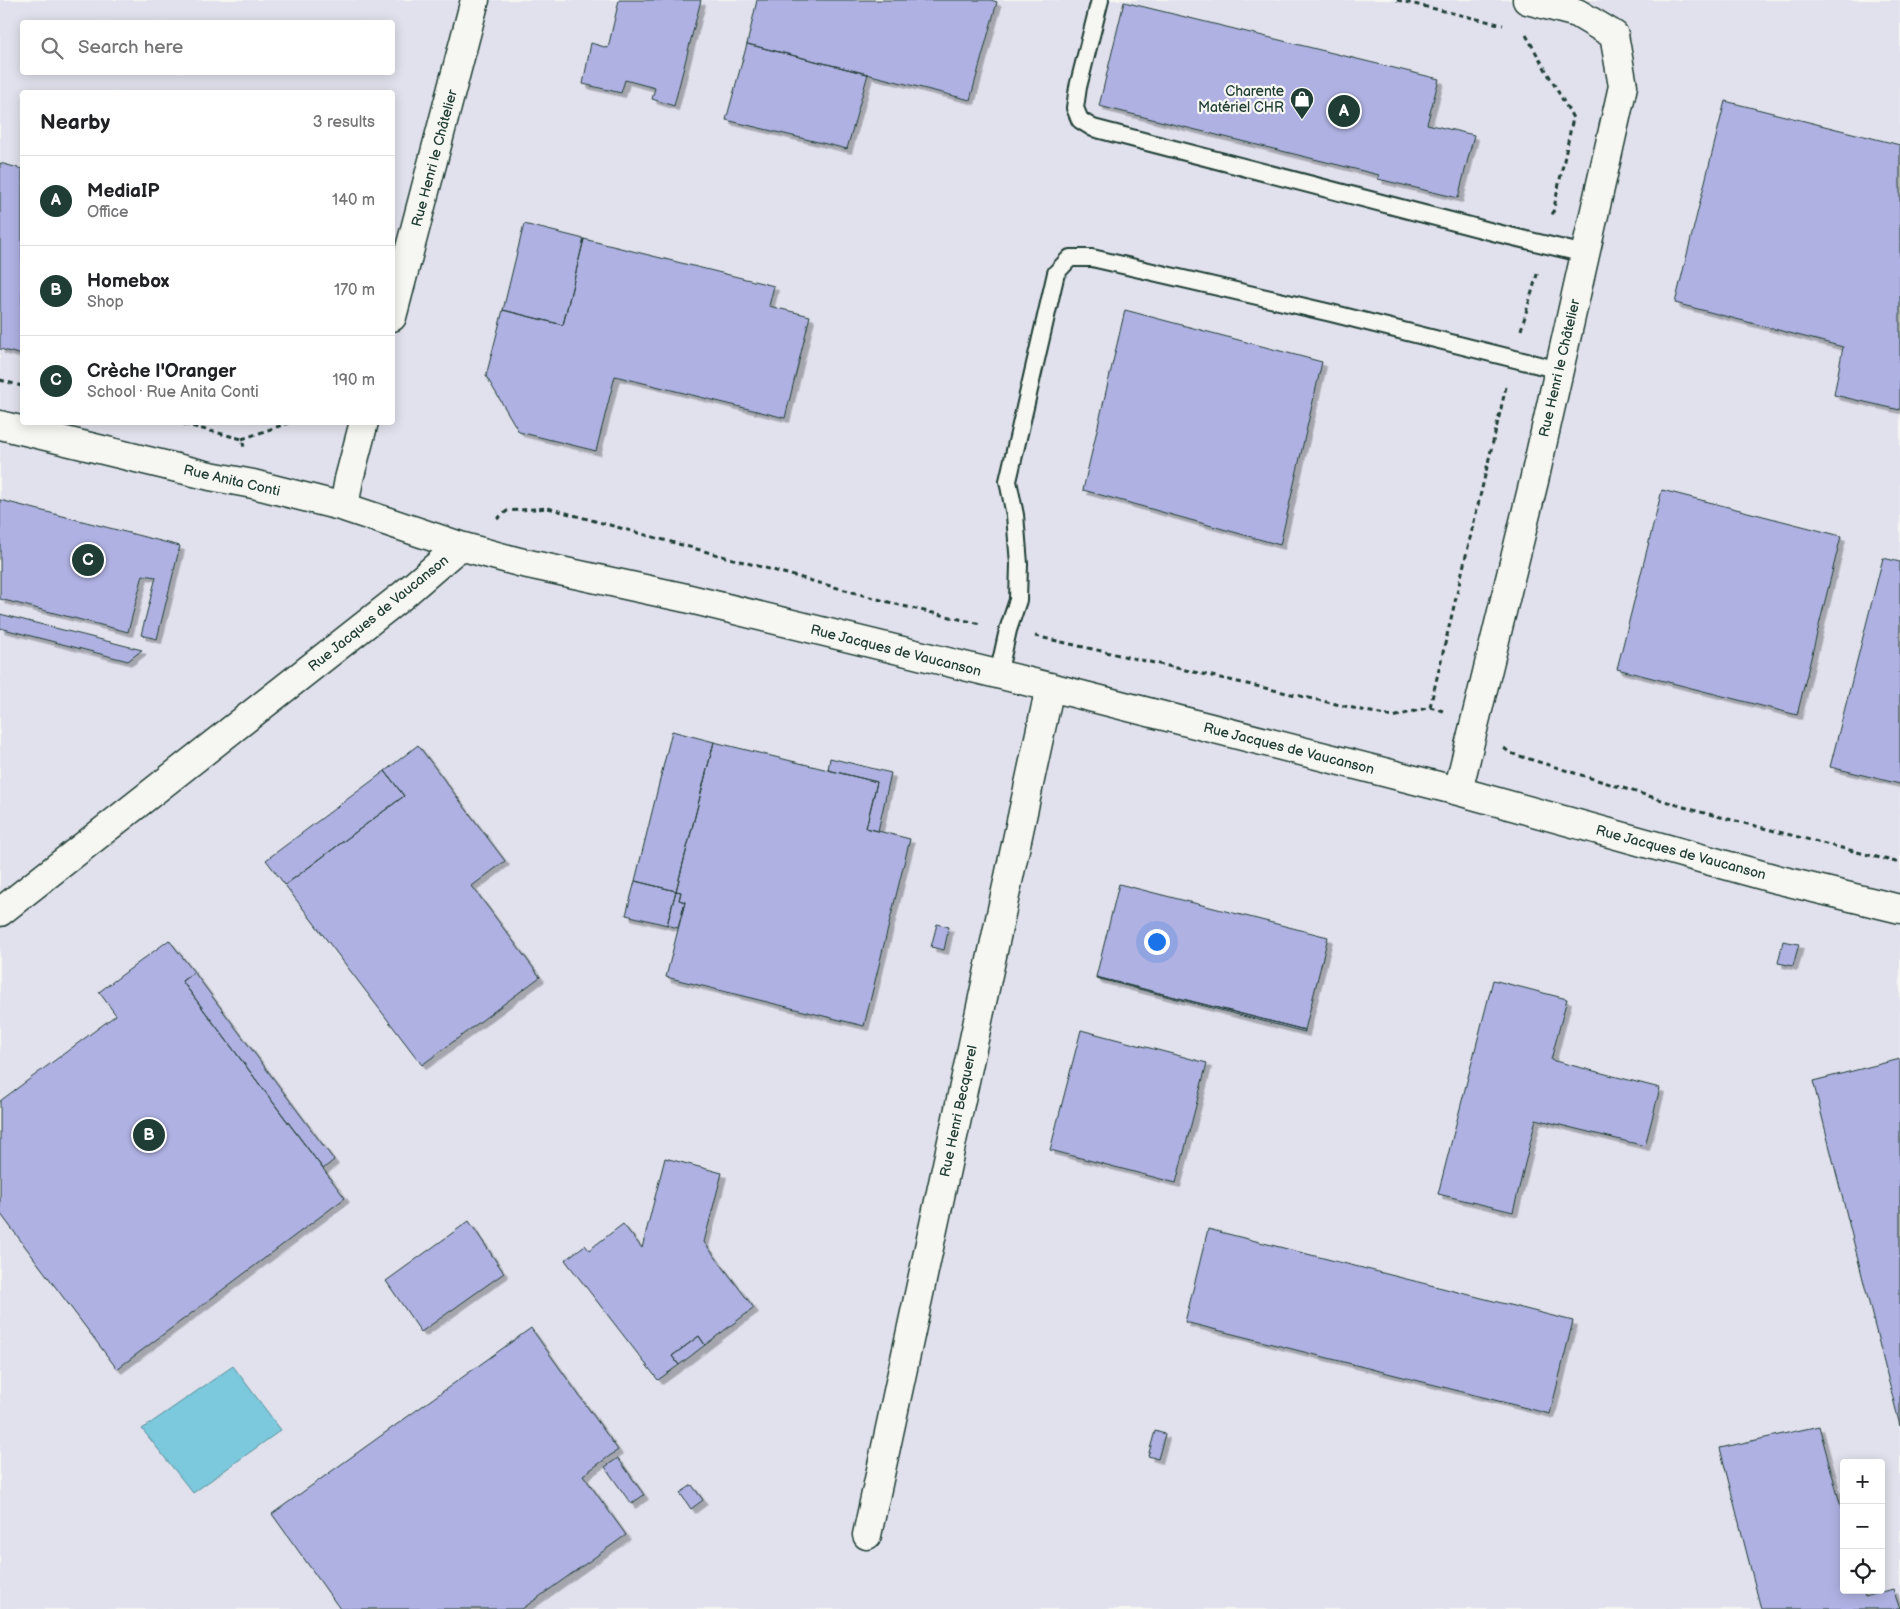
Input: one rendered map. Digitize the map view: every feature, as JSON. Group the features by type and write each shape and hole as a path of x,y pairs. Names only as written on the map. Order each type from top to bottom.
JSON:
{"street":[{"name":"Rue Henri le Châtelier","path":"395,306 475,0"},
{"name":"Rue Henri le Châtelier","path":"1458,791 1532,491 1623,86 1614,35 1577,13 1528,0"},
{"name":"Rue Anita Conti","path":"0,425 344,507 460,546"},
{"path":"344,507 349,479 363,425"},
{"name":"Rue Jacques de Vaucanson","path":"0,912 402,596 460,546 519,562 686,598 1050,688 1458,791 1776,879 1900,909"},
{"name":"Rue Henri Becquerel","path":"867,1535 1050,688"}],"lane":[{"path":"1100,0 1078,87 1076,108 1080,120 1093,128 1585,254"},
{"path":"998,675 1008,630 1018,600 1019,564 1016,515 1008,481 1056,273 1070,258 1102,260 1331,313 1559,370"}],"path":[{"path":"1397,0 1503,26"},
{"path":"1430,707 1512,359 1546,245 1573,118 1523,30"},
{"path":"0,380 20,385"},
{"path":"242,439 282,425"},
{"path":"460,546 507,512 548,508 903,606 1393,717 1430,707 1475,721 1510,753 1697,811 1900,864"}],"shaded area":[{"path":"0,0 1900,0 1900,1609 0,1609"}],"water":[{"path":"233,1366 281,1430 193,1493 142,1429"}],"building":[{"path":"619,0 701,0 674,106 652,99 655,88 625,80 621,93 583,84 591,43 608,48"},
{"path":"757,0 991,0 997,2 970,100 747,44"},
{"path":"1124,2 1439,79 1427,124 1474,135 1458,198 1378,179 1379,175 1099,106"},
{"path":"747,44 868,74 847,149 726,120"},
{"path":"1725,101 1900,145 1900,410 1834,395 1843,347 1675,303"},
{"path":"0,163 20,168 20,354 0,349"},
{"path":"524,224 584,239 563,325 503,310"},
{"path":"584,239 774,286 769,306 810,316 785,418 615,376 596,451 519,432 486,376 503,310 563,325"},
{"path":"1125,310 1322,362 1280,545 1083,490"},
{"path":"1662,490 1841,536 1797,715 1617,669"},
{"path":"0,500 180,546 157,639 141,635 156,577 143,575 128,632 0,599"},
{"path":"1883,558 1900,562 1900,784 1830,767"},
{"path":"0,614 142,650 128,661 0,628"},
{"path":"672,731 714,742 676,891 635,881"},
{"path":"714,742 877,782 866,828 910,839 864,1026 666,977 685,902 679,900 681,892 676,891"},
{"path":"418,745 505,861 472,886 540,977 422,1065 285,885 404,796 385,771"},
{"path":"830,758 891,773 878,831 866,828 877,782 828,770"},
{"path":"385,771 404,796 285,885 266,860"},
{"path":"635,881 676,891 667,925 626,915"},
{"path":"1119,884 1328,937 1305,1030 1096,977"},
{"path":"676,891 681,892 679,900 685,902 678,928 667,925"},
{"path":"937,924 949,927 944,950 931,947"},
{"path":"169,940 194,972 182,981 345,1198 117,1369 0,1213 0,1101 116,1015 99,992"},
{"path":"1783,941 1799,944 1793,966 1778,963"},
{"path":"194,972 334,1160 323,1169 182,981"},
{"path":"1096,978 1305,1030 1305,1032"},
{"path":"1493,980 1567,999 1551,1060 1660,1088 1645,1146 1536,1119 1513,1212 1438,1194"},
{"path":"1081,1030 1207,1063 1176,1183 1050,1150"},
{"path":"1900,1059 1900,1426 1813,1081"},
{"path":"665,1158 722,1173 704,1242 754,1308 705,1345 699,1336 672,1356 679,1365 658,1380 565,1260 585,1245 589,1250 623,1224 642,1248"},
{"path":"469,1221 504,1273 421,1332 386,1281"},
{"path":"1208,1229 1573,1321 1550,1414 1185,1322"},
{"path":"531,1328 618,1450 583,1475 626,1535 522,1609 340,1609 272,1514"},
{"path":"699,1336 705,1345 679,1365 672,1356"},
{"path":"1819,1426 1840,1503 1840,1594 1864,1594 1865,1597 1885,1594 1885,1591 1893,1589 1900,1609 1761,1609 1720,1448"},
{"path":"1155,1431 1165,1434 1158,1459 1148,1456"},
{"path":"618,1458 644,1495 631,1504 605,1467"},
{"path":"692,1485 703,1500 691,1509 680,1493"}],"place":[{"name":"MediaIP","path":"1344,111"},
{"name":"Charente Matériel CHR","path":"1302,120"},
{"name":"Crèche l'Oranger","path":"88,560"},
{"name":"Homebox","path":"149,1135"}]}
